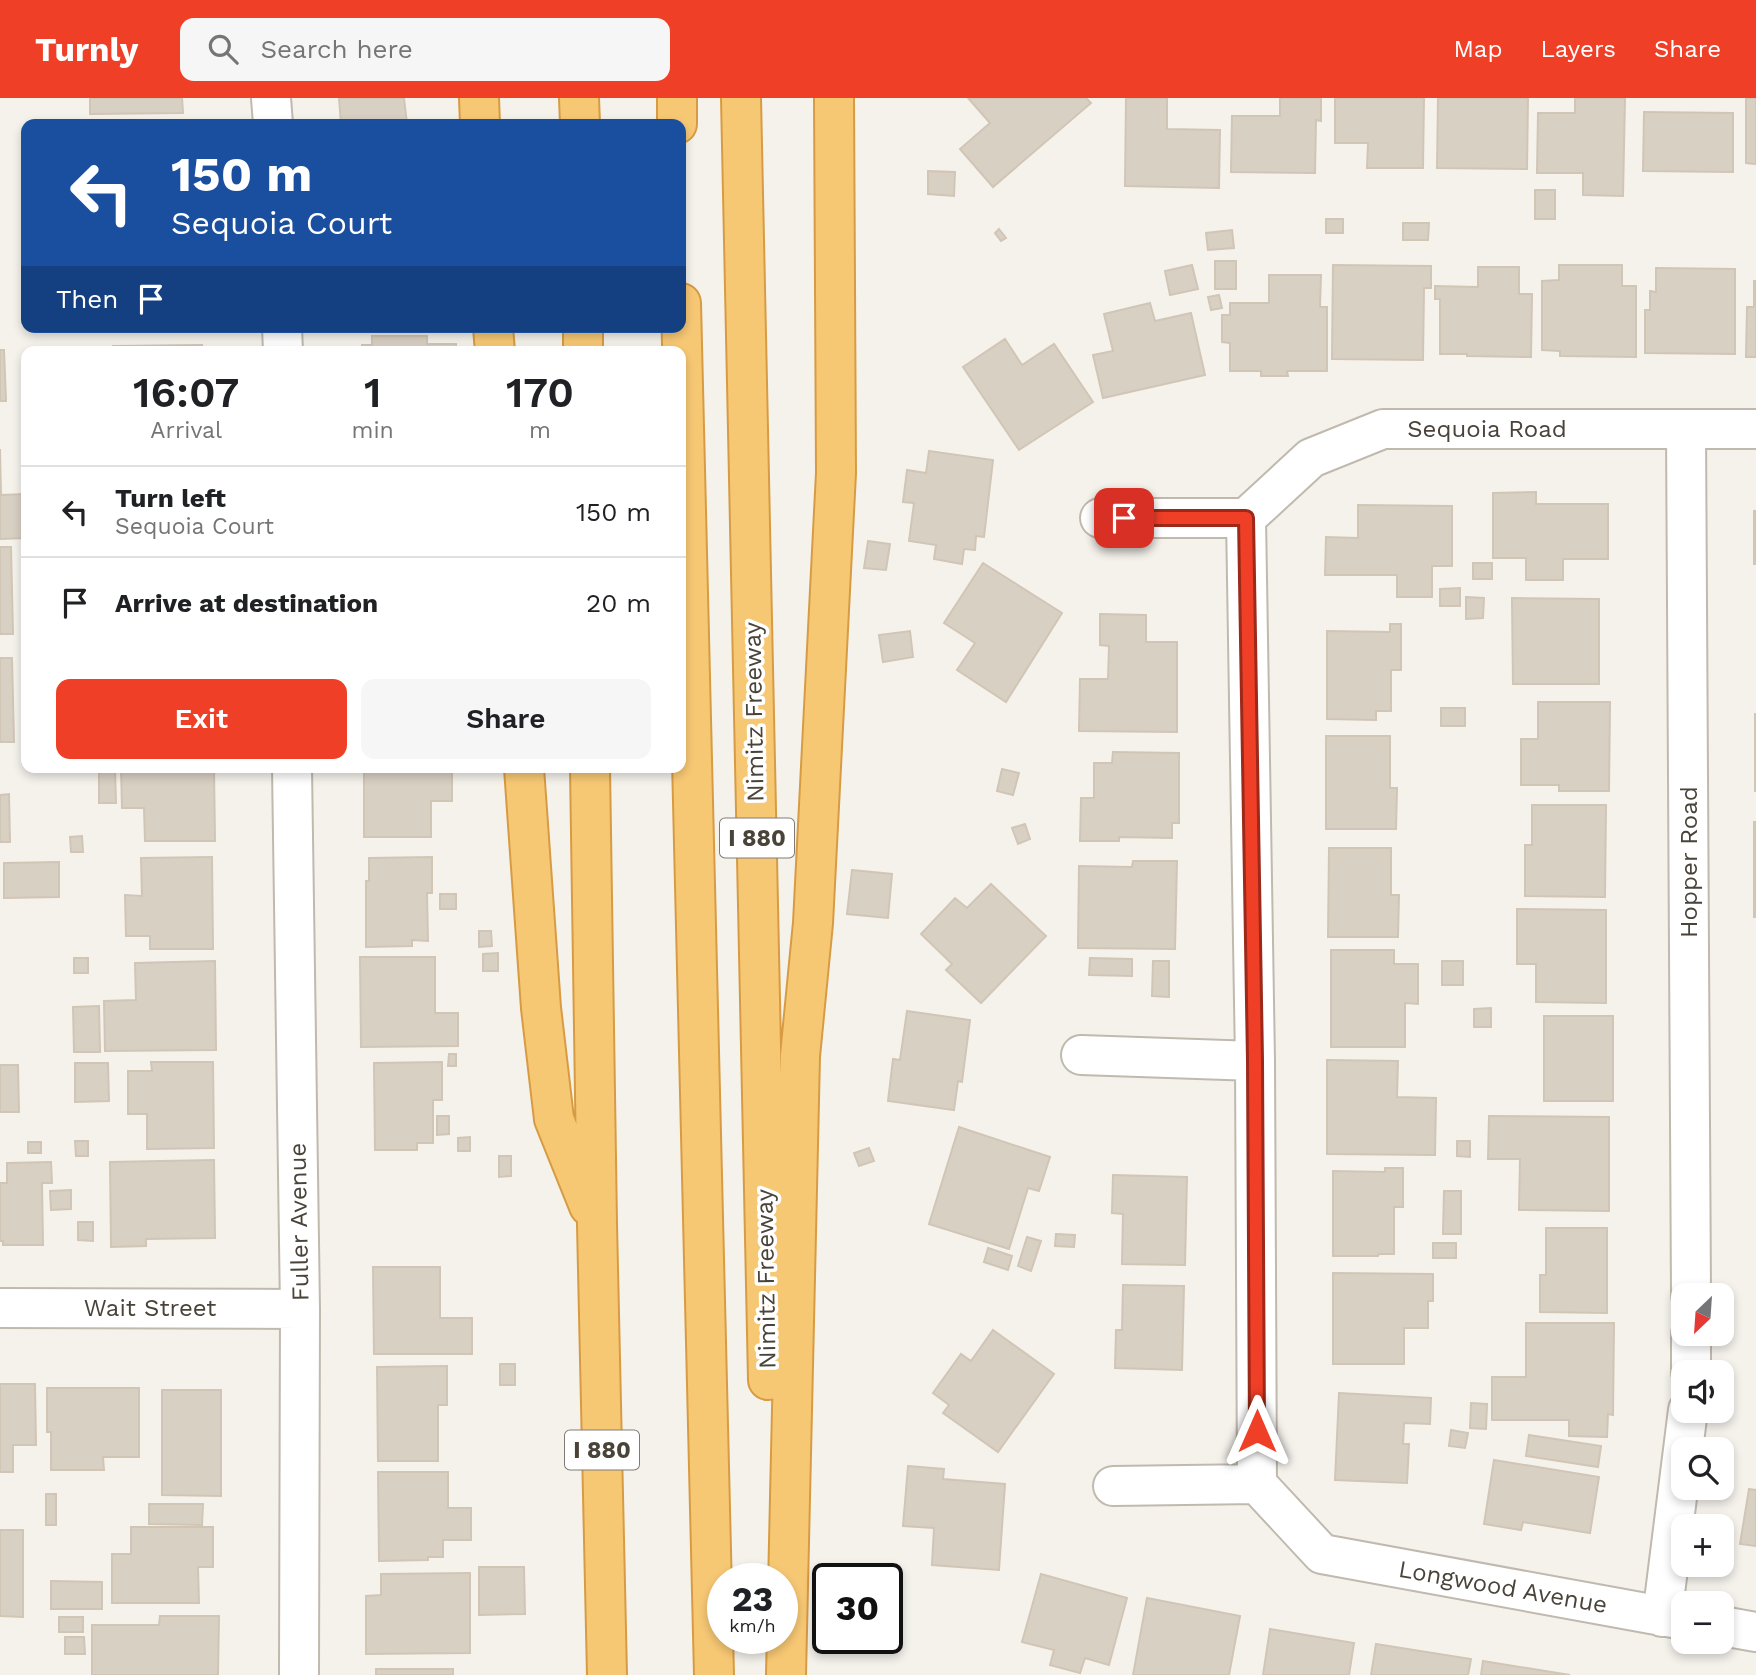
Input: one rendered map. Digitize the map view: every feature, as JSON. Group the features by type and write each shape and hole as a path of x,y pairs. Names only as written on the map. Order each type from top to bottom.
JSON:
{"highway":[{"path":"478,98 480,119"},
{"path":"579,98 580,119"},
{"path":"677,98 677,119"},
{"name":"Nimitz Freeway","path":"741,98 772,1563"},
{"path":"786,1675 800,1056 813,909 836,473 834,98"},
{"name":"I 880","path":"686,511 714,1675"},
{"path":"524,773 541,1008 554,1119 597,1224"},
{"name":"I 880","path":"590,773 607,1675"},
{"path":"774,1654 774,1675"}],"street":[{"path":"271,98 272,119"},
{"name":"Sequoia Road","path":"1246,518 1311,458 1383,429 1756,429"},
{"name":"Hopper Road","path":"1686,430 1691,1283"},
{"path":"1100,518 1246,518 1255,1061 1257,1484 1113,1486"},
{"name":"Fuller Avenue","path":"292,773 300,1308 299,1675"},
{"path":"1081,1055 1255,1061"},
{"name":"Wait Street","path":"0,1308 300,1308"},
{"path":"1675,1591 1687,1423"},
{"name":"Longwood Avenue","path":"1257,1484 1322,1554 1671,1618"},
{"path":"1734,1628 1756,1632"}],"building":[{"path":"90,98 182,98 183,113 90,114"},
{"path":"339,98 404,98 406,119 341,119"},
{"path":"968,98 1086,98 1091,103 993,187 960,149 990,123"},
{"path":"1126,98 1167,98 1167,129 1220,130 1219,188 1125,186"},
{"path":"1280,98 1321,98 1321,121 1316,120 1315,173 1231,172 1232,116 1280,116"},
{"path":"1335,98 1424,98 1423,168 1367,168 1368,143 1335,143"},
{"path":"1438,98 1528,98 1527,169 1437,168"},
{"path":"1575,98 1625,98 1623,196 1583,195 1583,173 1537,173 1538,113 1575,113"},
{"path":"1746,98 1756,98 1756,164 1746,163"},
{"path":"1644,112 1733,113 1733,172 1643,171"},
{"path":"928,171 955,172 954,196 928,194"},
{"path":"1535,190 1555,190 1555,219 1535,219"},
{"path":"1326,219 1343,219 1343,233 1326,233"},
{"path":"1403,223 1429,223 1428,240 1403,240"},
{"path":"999,229 1006,238 1001,241 995,233"},
{"path":"1232,230 1234,248 1208,250 1206,233"},
{"path":"1215,261 1236,261 1236,289 1215,289"},
{"path":"1192,265 1198,289 1170,295 1165,271"},
{"path":"1333,265 1431,266 1431,288 1424,288 1423,360 1332,359"},
{"path":"1559,265 1622,265 1622,286 1636,286 1636,357 1560,356 1560,351 1542,350 1542,281 1559,280"},
{"path":"1478,267 1519,267 1519,294 1532,294 1531,357 1440,354 1440,299 1435,299 1435,286 1478,287"},
{"path":"1656,268 1735,269 1735,354 1645,353 1645,310 1650,310 1650,291 1656,292"},
{"path":"1269,275 1321,275 1320,307 1327,307 1327,371 1287,371 1288,376 1261,376 1261,371 1230,371 1230,343 1222,342 1222,315 1230,315 1230,303 1269,303"},
{"path":"1754,281 1756,357 1746,357 1747,307 1754,307"},
{"path":"1219,295 1222,308 1211,310 1208,297"},
{"path":"1150,303 1155,321 1191,313 1205,375 1103,398 1093,355 1113,351 1104,314"},
{"path":"372,336 427,336 427,344 456,346 362,346 372,345"},
{"path":"1005,339 1022,365 1054,344 1093,402 1019,450 963,367"},
{"path":"202,345 202,346 113,346"},
{"path":"0,350 4,350 6,401 0,401"},
{"path":"0,449 1,495 21,494 21,538 0,539"},
{"path":"929,451 993,460 984,537 976,536 975,550 964,549 962,564 934,559 936,545 909,541 914,503 903,502 907,470 926,473"},
{"path":"1536,492 1536,504 1608,504 1608,559 1563,559 1563,580 1526,580 1526,558 1493,558 1493,493"},
{"path":"1358,505 1452,506 1452,566 1432,566 1432,597 1397,597 1397,575 1325,575 1326,537 1358,538"},
{"path":"1756,511 1756,564 1754,564"},
{"path":"868,541 890,544 886,570 864,568"},
{"path":"0,547 11,547 13,634 0,634"},
{"path":"983,563 1062,613 1006,702 957,670 975,643 944,623"},
{"path":"1473,563 1492,563 1492,579 1473,579"},
{"path":"1460,588 1460,606 1440,606 1440,589"},
{"path":"1466,597 1484,598 1483,618 1466,619"},
{"path":"1512,598 1599,599 1599,684 1513,684"},
{"path":"1100,614 1146,615 1146,642 1177,642 1177,732 1079,731 1080,679 1108,679 1109,646 1100,645"},
{"path":"1390,624 1401,624 1401,670 1391,670 1391,711 1376,711 1376,720 1327,719 1327,631 1390,632"},
{"path":"910,631 913,657 883,662 879,635"},
{"path":"0,658 12,658 14,742 0,742"},
{"path":"1538,702 1610,702 1609,791 1559,791 1559,785 1521,785 1521,739 1538,739"},
{"path":"1441,708 1465,708 1465,726 1441,726"},
{"path":"1756,714 1756,791 1755,791"},
{"path":"1326,736 1390,736 1390,788 1397,788 1396,829 1326,829"},
{"path":"1113,752 1179,753 1179,823 1172,823 1172,838 1119,837 1119,841 1080,841 1081,798 1094,798 1094,763 1112,763"},
{"path":"1002,769 1019,773 1013,795 997,791"},
{"path":"99,773 115,773 116,803 99,803"},
{"path":"121,773 214,773 215,841 145,841 144,808 122,808"},
{"path":"364,773 452,773 452,801 431,801 431,837 364,837"},
{"path":"9,794 10,842 0,842 0,795"},
{"path":"1532,805 1606,805 1605,897 1525,896 1525,845 1532,845"},
{"path":"1756,822 1756,917 1754,917"},
{"path":"1025,824 1030,839 1018,844 1012,828"},
{"path":"82,836 83,852 71,852 70,837"},
{"path":"1329,848 1391,848 1391,895 1399,895 1398,937 1328,937"},
{"path":"212,857 213,949 150,949 150,936 126,936 125,895 142,896 141,858"},
{"path":"432,857 432,893 427,893 428,941 412,940 412,946 366,947 366,881 369,881 369,858"},
{"path":"1133,861 1177,861 1175,949 1078,948 1079,866 1132,867"},
{"path":"59,862 59,897 4,898 4,863"},
{"path":"852,870 892,874 888,918 847,914"},
{"path":"991,884 1046,936 981,1003 946,970 952,964 921,934 955,898 967,908"},
{"path":"440,894 456,894 456,909 440,909"},
{"path":"1517,909 1606,910 1606,1003 1536,1002 1536,964 1517,964"},
{"path":"479,931 491,931 492,946 479,947"},
{"path":"1331,950 1394,950 1394,964 1418,964 1418,1004 1405,1003 1405,1047 1331,1047"},
{"path":"498,953 498,971 483,971 483,954"},
{"path":"360,957 435,957 435,1013 458,1013 458,1046 361,1047"},
{"path":"74,958 88,958 88,973 74,973"},
{"path":"1090,958 1132,959 1132,976 1089,975"},
{"path":"215,961 216,1050 105,1051 104,1001 136,1000 135,963"},
{"path":"1153,961 1169,961 1169,997 1152,996"},
{"path":"1442,961 1463,961 1463,985 1442,985"},
{"path":"99,1006 100,1052 74,1052 73,1007"},
{"path":"1491,1008 1491,1027 1474,1027 1474,1009"},
{"path":"907,1011 970,1020 962,1082 958,1081 954,1110 888,1101 893,1059 900,1060"},
{"path":"1544,1016 1613,1016 1613,1101 1544,1101"},
{"path":"449,1054 456,1054 456,1066 448,1066"},
{"path":"1327,1060 1398,1061 1397,1097 1436,1098 1435,1155 1327,1154"},
{"path":"151,1062 213,1062 214,1148 147,1149 147,1114 128,1114 128,1071 152,1071"},
{"path":"442,1062 442,1100 433,1100 433,1143 417,1143 417,1150 375,1150 374,1063"},
{"path":"75,1063 108,1063 109,1101 75,1102"},
{"path":"0,1065 18,1065 19,1112 0,1112"},
{"path":"437,1116 449,1116 449,1134 437,1135"},
{"path":"1489,1116 1609,1117 1609,1211 1519,1210 1520,1159 1488,1159"},
{"path":"959,1127 1050,1157 1039,1191 1028,1188 1009,1249 929,1224"},
{"path":"470,1137 470,1151 458,1151 458,1138"},
{"path":"75,1141 88,1141 88,1156 76,1156"},
{"path":"1457,1141 1470,1141 1470,1157 1457,1156"},
{"path":"28,1142 41,1142 41,1153 28,1153"},
{"path":"869,1148 874,1161 859,1166 854,1153"},
{"path":"499,1156 511,1156 511,1176 499,1177"},
{"path":"214,1160 215,1238 146,1239 146,1246 111,1247 110,1162"},
{"path":"51,1162 52,1183 42,1183 43,1245 3,1245 3,1241 0,1241 0,1183 7,1183 7,1163"},
{"path":"1385,1168 1403,1168 1403,1207 1394,1207 1394,1254 1333,1256 1333,1171 1385,1172"},
{"path":"1113,1175 1187,1177 1185,1265 1122,1264 1123,1214 1112,1213"},
{"path":"71,1190 71,1209 51,1210 50,1191"},
{"path":"1444,1191 1461,1191 1461,1234 1443,1234"},
{"path":"78,1222 93,1222 93,1241 78,1240"},
{"path":"1546,1228 1607,1228 1607,1313 1540,1312 1540,1275 1546,1275"},
{"path":"1056,1234 1075,1235 1074,1247 1055,1246"},
{"path":"1027,1237 1041,1241 1031,1271 1018,1266"},
{"path":"1433,1243 1456,1243 1456,1258 1433,1258"},
{"path":"988,1248 1012,1256 1008,1270 984,1262"},
{"path":"373,1267 440,1267 440,1318 472,1318 472,1354 374,1354"},
{"path":"1333,1273 1433,1274 1433,1301 1428,1301 1428,1328 1404,1328 1404,1364 1333,1364"},
{"path":"1123,1285 1184,1286 1182,1370 1115,1368 1116,1330 1122,1330"},
{"path":"1526,1323 1614,1323 1613,1415 1608,1414 1607,1437 1569,1436 1569,1420 1492,1420 1492,1377 1526,1377"},
{"path":"993,1330 1054,1374 998,1452 943,1413 949,1405 933,1393 961,1354 971,1361"},
{"path":"500,1364 515,1364 515,1385 500,1385"},
{"path":"447,1366 447,1405 438,1405 438,1461 378,1461 377,1367"},
{"path":"0,1384 35,1384 36,1445 13,1445 13,1472 0,1472"},
{"path":"47,1388 139,1388 139,1457 103,1457 104,1470 51,1470 51,1432 47,1432"},
{"path":"162,1390 221,1390 221,1496 162,1495"},
{"path":"1339,1393 1431,1398 1430,1424 1404,1423 1403,1444 1409,1444 1407,1483 1335,1480"},
{"path":"1471,1403 1487,1404 1486,1429 1470,1428"},
{"path":"1451,1430 1468,1433 1465,1448 1449,1446"},
{"path":"1529,1435 1601,1446 1598,1467 1526,1456"},
{"path":"1494,1460 1599,1477 1590,1533 1523,1522 1521,1530 1484,1524"},
{"path":"908,1466 944,1469 943,1479 1005,1484 999,1570 932,1565 934,1528 903,1526"},
{"path":"378,1472 448,1472 448,1508 471,1508 471,1540 443,1540 443,1557 379,1561"},
{"path":"1749,1489 1756,1490 1756,1546 1740,1544"},
{"path":"46,1494 56,1494 56,1525 46,1525"},
{"path":"149,1504 203,1504 202,1525 149,1524"},
{"path":"131,1527 213,1527 213,1567 198,1567 199,1603 112,1603 112,1554 131,1554"},
{"path":"0,1530 23,1530 23,1617 0,1616"},
{"path":"479,1567 524,1567 525,1614 479,1615"},
{"path":"470,1573 470,1653 366,1654 366,1596 381,1595 381,1574"},
{"path":"1041,1574 1127,1598 1109,1665 1085,1658 1080,1673 1050,1665 1054,1650 1022,1642"},
{"path":"51,1581 102,1582 102,1609 51,1609"},
{"path":"1147,1598 1240,1616 1229,1675 1133,1675"},
{"path":"160,1616 219,1616 218,1675 92,1675 92,1625 159,1625"},
{"path":"59,1617 83,1617 83,1632 59,1632"},
{"path":"1270,1629 1354,1643 1349,1675 1263,1675"},
{"path":"65,1637 84,1637 85,1654 65,1654"},
{"path":"1376,1644 1471,1659 1468,1675 1371,1675"},
{"path":"1483,1661 1570,1675 1481,1675"},
{"path":"376,1669 453,1669 453,1675 376,1675"}],"route":[{"path":"1124,518 1246,518 1255,1061 1257,1431"}]}
